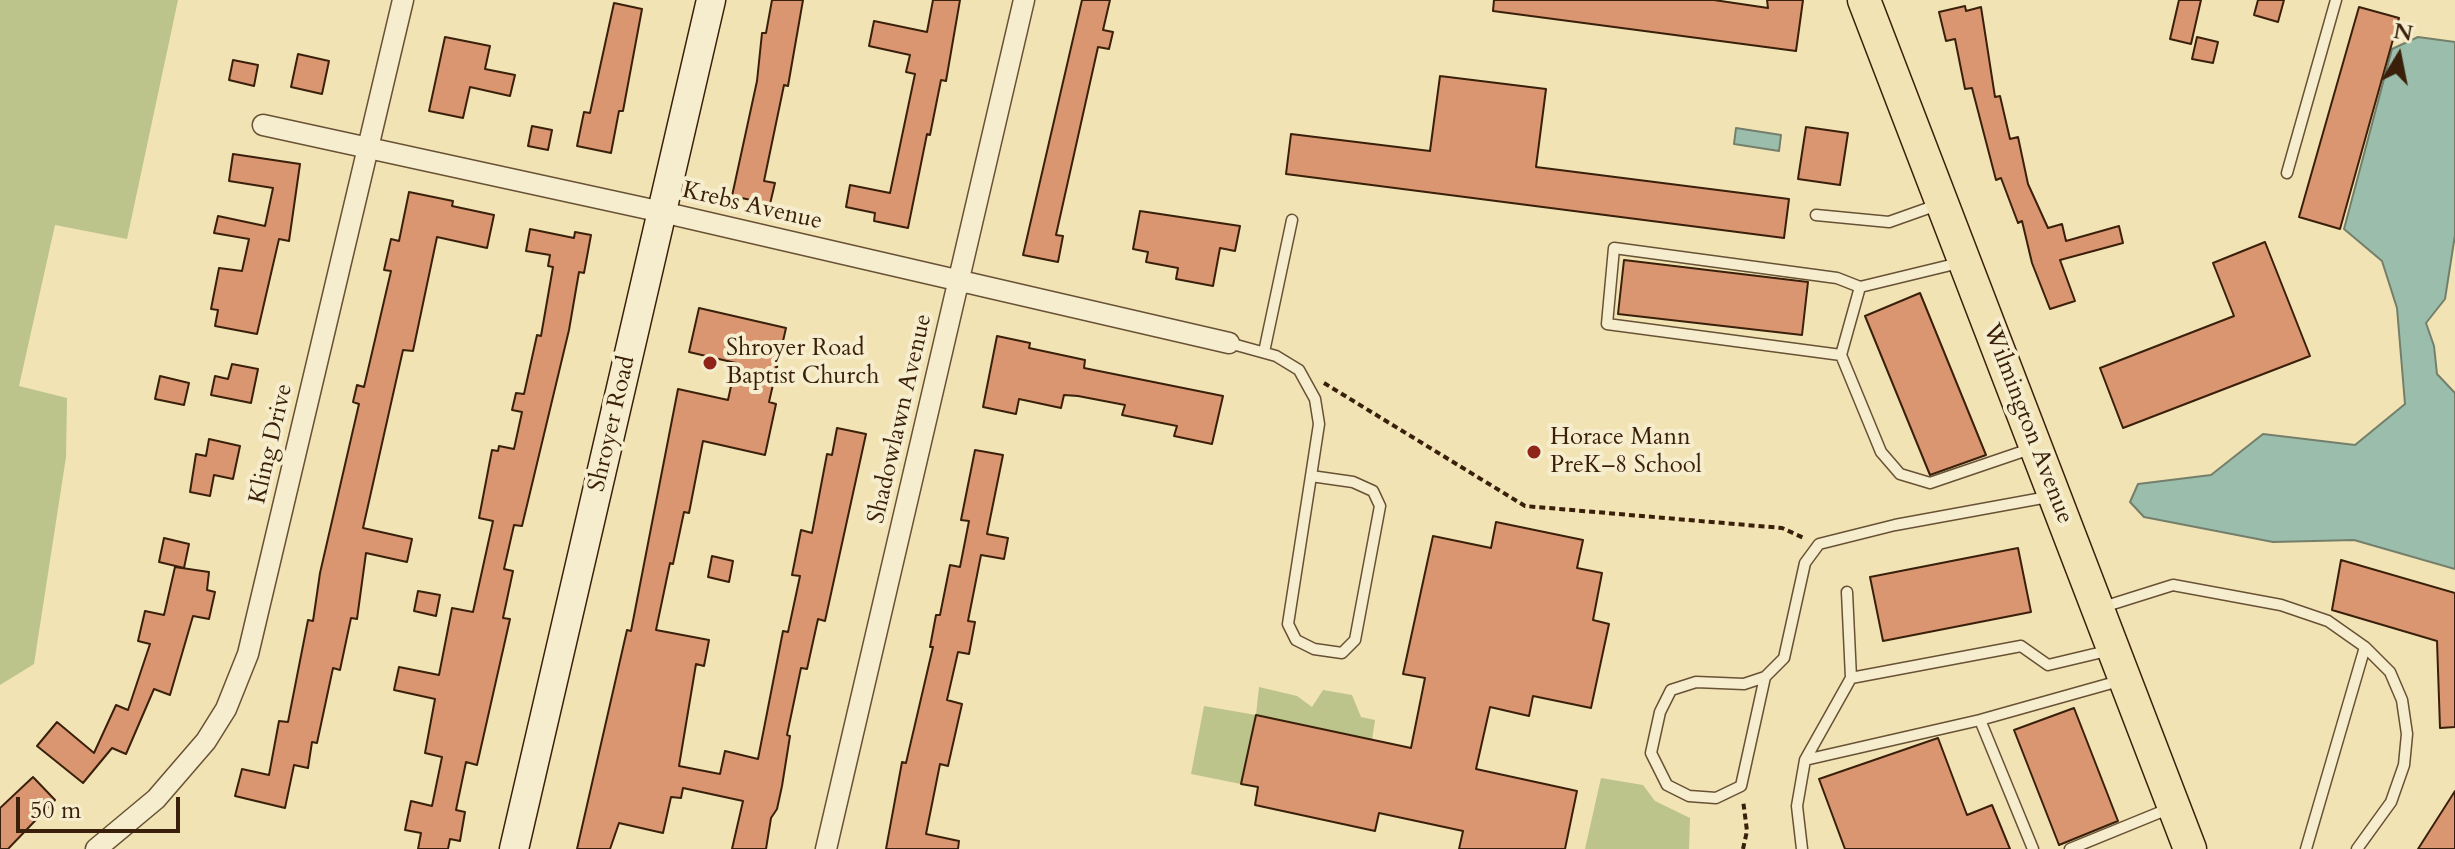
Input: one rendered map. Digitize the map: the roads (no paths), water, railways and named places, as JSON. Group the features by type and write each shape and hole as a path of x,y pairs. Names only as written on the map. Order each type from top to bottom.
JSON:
{"main road":[{"name":"Shroyer Road","path":"514,849 711,0"},
{"name":"Wilmington Avenue","path":"1864,0 2190,849"}],"street":[{"name":"Kling Drive","path":"96,849 156,799 197,753 226,709 248,654 403,0"},
{"name":"Shadowlawn Avenue","path":"826,849 1024,0"},
{"name":"Krebs Avenue","path":"263,125 662,212 1229,343"}],"lane":[{"path":"2287,173 2336,0"},
{"path":"1816,215 1889,222 1943,203"},
{"path":"1264,352 1292,220"},
{"path":"1841,355 1607,324 1614,248 1837,278 1860,287 1965,262"},
{"path":"1860,287 1841,355 1881,452 1900,474 1930,483 2035,447"},
{"path":"1229,343 1264,352 1299,370 1315,399 1319,424 1288,624 1296,640 1314,649 1342,653 1355,640 1380,506 1373,491 1353,482 1311,476"},
{"path":"1765,677 1741,786 1716,798 1689,796 1667,785 1651,753 1660,712 1671,690 1696,682 1744,684 1765,677 1784,658 1805,563 1819,544 1895,525 2054,496"},
{"path":"2097,608 2173,585 2281,605 2312,615 2328,621 2365,647 2390,672 2402,700 2407,734 2404,765 2391,802 2357,849"},
{"path":"1802,849 1797,806 1805,760 1851,678 1847,592"},
{"path":"1851,678 2021,646 2048,665 2113,650"},
{"path":"2306,849 2365,647"},
{"path":"1805,760 1980,720 2124,680"},
{"path":"1980,720 2033,849"},
{"path":"2070,849 2173,807"}],"place":[{"name":"Shroyer Road Baptist Church","path":"710,363"},
{"name":"Horace Mann PreK–8 School","path":"1534,452"}]}
